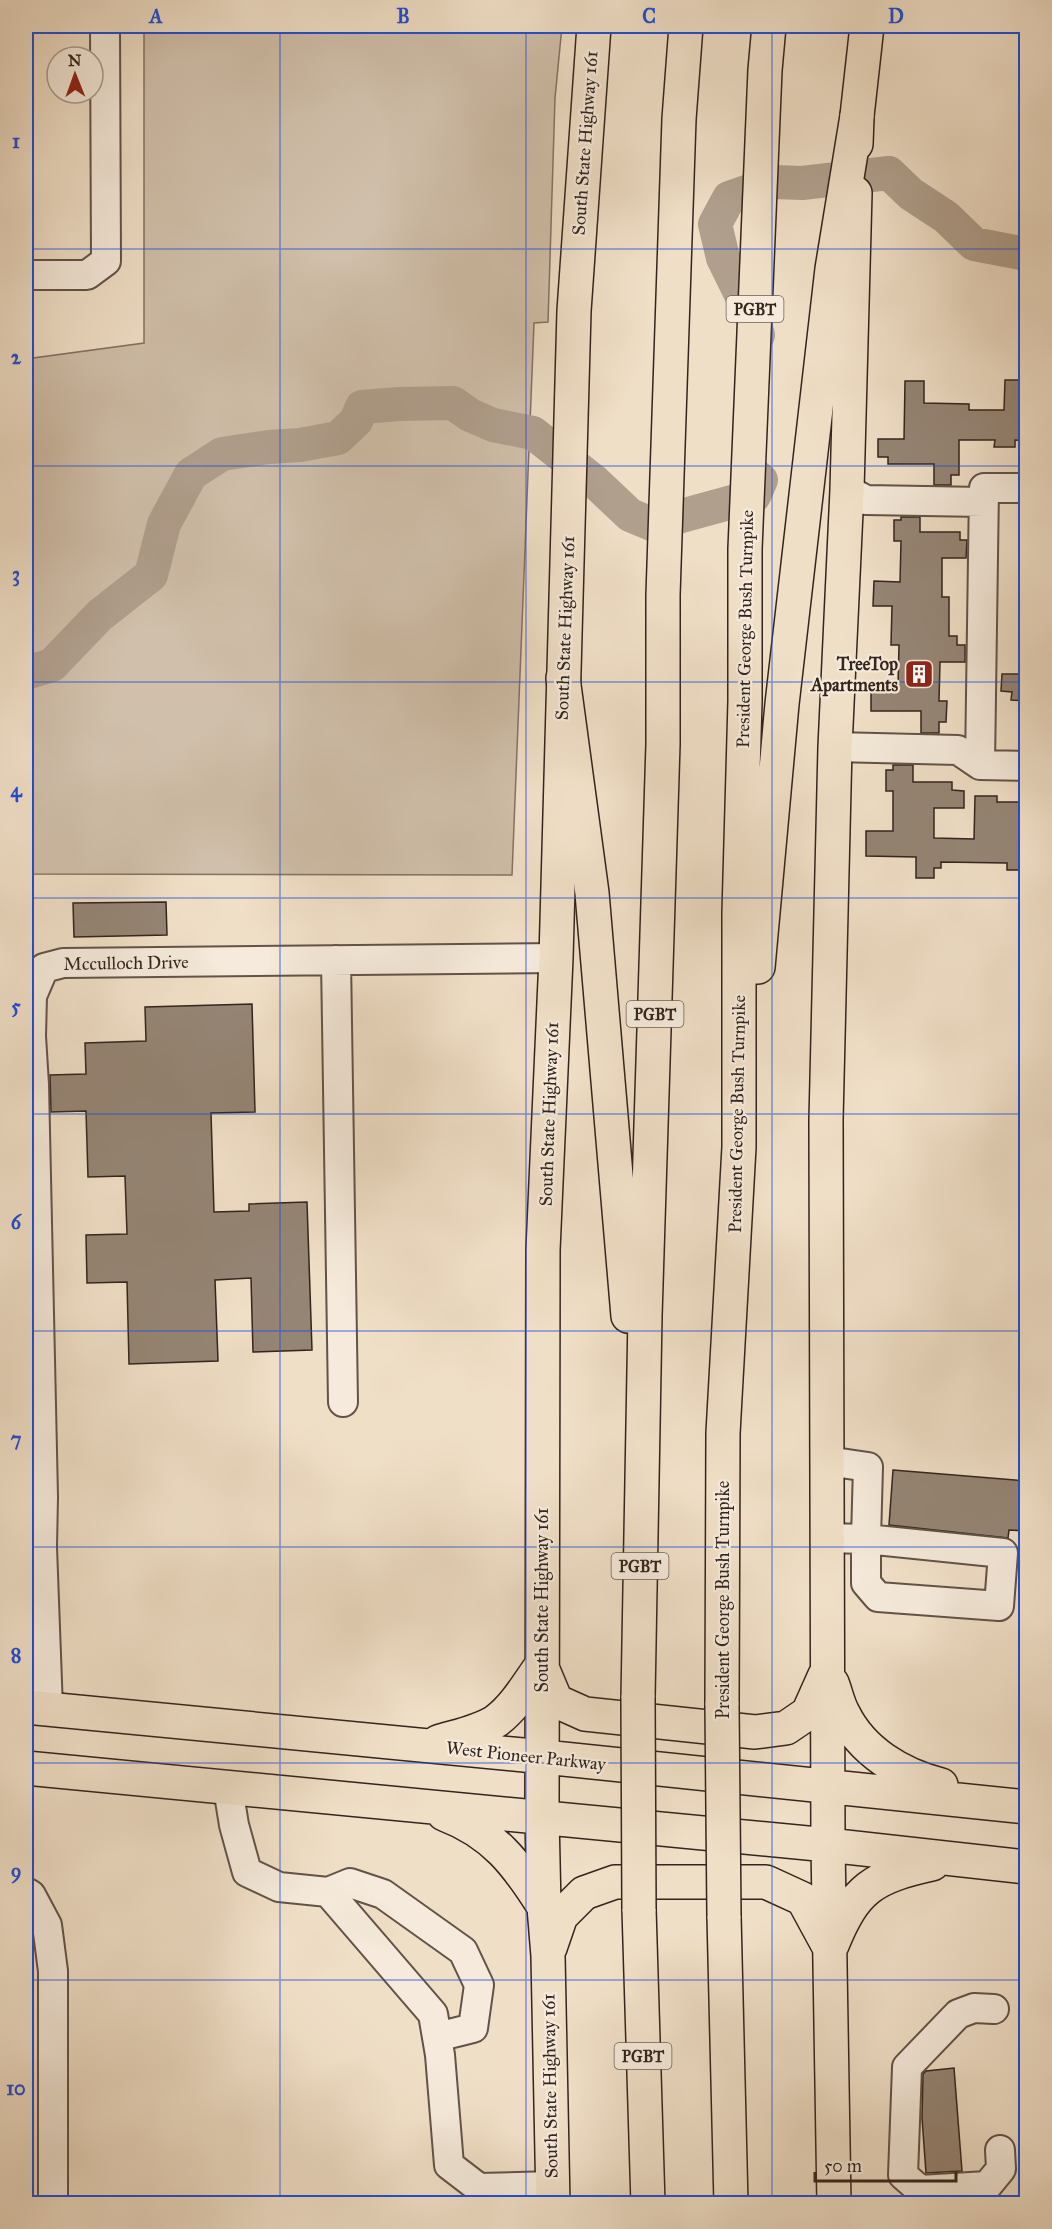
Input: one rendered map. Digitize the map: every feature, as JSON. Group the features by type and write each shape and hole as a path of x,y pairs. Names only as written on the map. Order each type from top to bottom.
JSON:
{"main road":[{"name":"South State Highway 161","path":"553,2195 548,1956 544,1907 542,1817 544,1757 541,1666 543,1250 556,958 574,311 594,26"},
{"name":"PGBT","path":"648,2204 639,1908 638,1698 643,1434 663,744 663,594 679,119 686,26"},
{"name":"President George Bush Turnpike","path":"731,2204 724,1916 723,1433 739,1148 739,913 745,701 745,549 765,70 769,26"},
{"path":"739,1148 782,704 806,513 832,269 857,116 866,36"},
{"path":"834,2204 828,1845 826,1120 835,747 847,490 857,116"},
{"path":"563,678 592,893 625,1287 643,1434"},
{"path":"541,1666 556,1701 585,1714 755,1732 786,1728 808,1713 827,1670"},
{"path":"422,1746 472,1732 496,1721 514,1704 541,1666"},
{"path":"827,1670 843,1714 861,1740 881,1758 902,1772 921,1780 1012,1805"},
{"name":"West Pioneer Parkway","path":"37,1708 1012,1805"},
{"path":"26,1768 828,1845 1026,1867"},
{"path":"426,1807 458,1819 487,1837 506,1853 524,1874 544,1907"},
{"path":"831,1949 844,1916 878,1880 900,1871 954,1859"},
{"path":"548,1956 561,1916 584,1893 615,1882 766,1882 803,1899 831,1949"}],"lane":[{"path":"26,275 87,275 106,261 105,26"},
{"path":"980,765 984,488 1026,488"},
{"path":"847,490 866,500 983,502"},
{"path":"835,747 958,750 980,765 1026,766"},
{"name":"Mcculloch Drive","path":"37,1708 43,1497 31,1036 32,996 44,968 63,963 556,958"},
{"path":"336,960 343,1402"},
{"path":"827,1461 868,1467 866,1539 866,1583 878,1597 999,1606 1004,1553 866,1539 827,1538"},
{"path":"228,1788 234,1825 247,1872 279,1887 328,1892 350,1883 383,1894 463,1952 479,1985 473,2028 437,2037"},
{"path":"26,1892 31,1895 47,1925 53,1971 54,2204"},
{"path":"328,1892 433,2014 449,2165 479,2188 553,2195"},
{"path":"994,2009 974,2008 958,2014 907,2067 903,2175 920,2190 987,2186 1001,2169 1000,2150"}],"shaded area":[{"path":"144,26 562,26 555,98 548,322 534,323 512,875 26,874 26,359 144,343"}],"building":[{"path":"1005,380 1026,380 1026,441 1015,440 1015,447 994,447 995,440 959,440 959,475 951,475 951,485 934,485 934,464 888,464 888,457 878,457 878,439 904,439 905,381 924,381 924,403 969,404 969,410 1004,410"},
{"path":"901,517 920,517 920,532 960,532 960,540 967,540 966,558 942,558 942,597 949,597 949,636 957,636 957,645 965,645 965,662 940,662 939,701 947,701 946,722 939,722 939,733 921,733 921,711 871,711 871,685 898,686 899,645 891,645 892,606 873,606 874,581 900,582 901,541 894,541 894,520 901,520"},
{"path":"1002,674 1026,674 1026,701 1011,700 1012,692 1001,691"},
{"path":"893,765 913,765 913,782 952,782 952,790 964,791 964,808 934,808 934,838 974,839 975,796 997,796 997,802 1026,802 1026,870 1007,870 1007,863 941,862 941,868 934,868 934,878 916,878 916,857 866,856 866,831 893,831 893,791 886,791 886,770 893,770"},
{"path":"166,902 167,935 74,937 73,903"},
{"path":"252,1004 255,1112 211,1113 214,1212 249,1211 249,1204 307,1202 312,1350 253,1352 251,1278 215,1280 218,1361 129,1364 127,1282 87,1283 86,1235 127,1234 125,1176 88,1177 86,1111 51,1112 50,1075 86,1074 85,1043 146,1041 145,1007"},
{"path":"893,1470 1026,1481 1026,1531 1009,1530 1008,1538 889,1525"},
{"path":"954,2068 962,2171 926,2173 922,2118 923,2074 926,2071"}],"waterway":[{"path":"758,335 754,321 723,258 715,224 729,198 775,182 802,183 889,173 911,194 946,217 974,244 1026,254"},
{"path":"26,673 52,665 100,615 151,575 164,524 191,474 222,454 338,438 356,421 362,407 453,403 470,415 493,425 533,433 594,481 630,515 659,527 674,518 754,496 761,480 756,476"}],"place":[{"name":"TreeTop Apartments","path":"919,674"}]}
